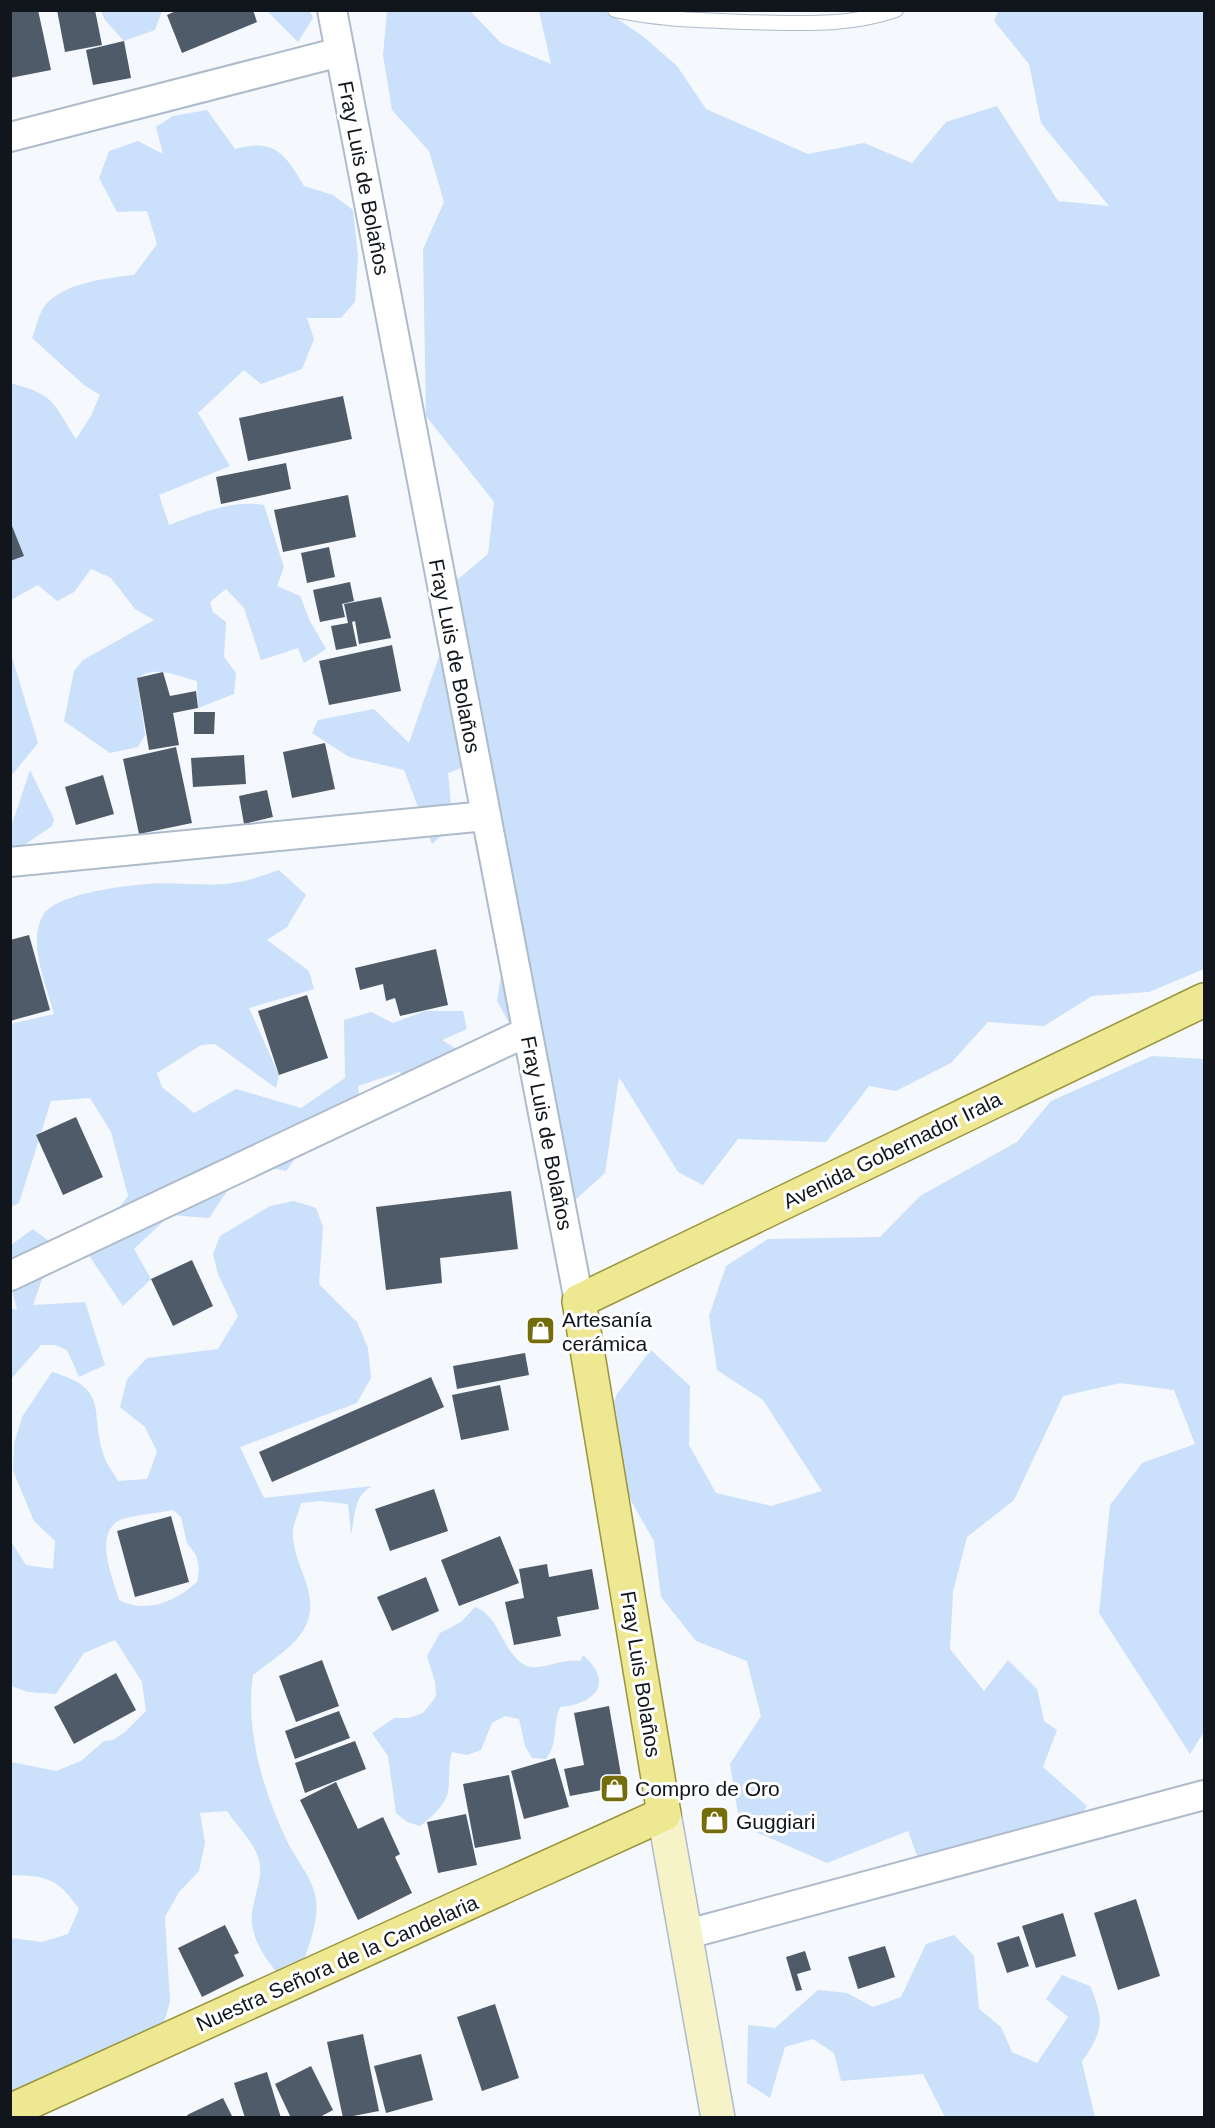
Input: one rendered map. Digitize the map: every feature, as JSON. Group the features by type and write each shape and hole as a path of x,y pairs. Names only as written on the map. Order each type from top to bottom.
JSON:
{"main road":[{"name":"Avenida Gobernador Irala","path":"579,1300 1204,1000"},
{"name":"Fray Luis Bolaños","path":"579,1300 664,1814"},
{"name":"Nuestra Señora de la Candelaria","path":"10,2111 664,1814"}],"street":[{"name":"Fray Luis de Bolaños","path":"332,10 579,1300"},
{"path":"10,137 340,52"},
{"path":"10,862 486,816"},
{"path":"10,1276 528,1032"},
{"path":"684,1935 1204,1795"},
{"name":"Fray Luis Bolaños","path":"664,1814 717,2118"}],"lane":[{"path":"615,10 655,19 825,24 875,18 896,10"}],"shaded area":[{"path":"101,10 162,11 155,30 124,41 105,20"},
{"path":"999,10 1201,11 1204,15 1204,969 1149,992 1092,996 1044,1026 988,1022 951,1063 896,1091 869,1086 826,1142 738,1139 703,1185 678,1172 619,1077 605,1173 574,1201 535,1070 497,1001 508,934 474,763 448,773 453,825 432,844 404,770 349,757 312,733 318,720 374,709 409,743 444,642 445,590 488,554 494,502 426,416 423,249 444,202 429,151 392,110 383,55 387,11 470,11 501,43 551,64 539,11 606,11 645,38 677,66 706,109 808,154 864,143 912,163 946,122 997,106 1058,201 1109,206 1041,123 1029,64 994,21"},
{"path":"267,11 310,11 313,18 298,42"},
{"path":"207,110 235,149 260,146 277,151 291,165 304,186 333,195 353,210 358,256 355,302 341,318 307,318 314,339 302,369 261,384 244,370 198,413 230,466 159,495 169,525 228,506 264,505 284,567 277,586 300,596 310,621 326,649 304,663 298,648 261,660 244,608 226,589 210,602 213,612 226,622 224,657 236,673 234,694 198,708 197,681 166,672 151,672 144,675 137,679 145,735 138,747 110,753 64,721 74,671 83,660 154,620 135,609 111,578 91,569 74,592 57,601 38,585 11,600 10,383 37,392 52,402 76,439 91,416 100,395 84,385 32,338 40,314 52,299 73,287 98,280 134,275 157,244 147,211 117,212 99,178 109,151 138,141 163,154 156,127 173,116"},
{"path":"11,654 38,743 10,776"},
{"path":"30,770 54,819 52,826 11,854 11,827"},
{"path":"279,870 306,895 287,927 267,940 309,971 314,989 249,1008 279,1075 276,1088 215,1044 201,1045 157,1073 162,1087 194,1113 236,1089 301,1108 345,1078 344,1020 371,1012 393,1023 425,1011 463,1011 467,1029 442,1040 469,1057 407,1088 400,1072 358,1086 361,1116 317,1129 286,1171 246,1163 209,1218 170,1215 134,1249 151,1279 123,1306 86,1251 128,1196 111,1132 90,1098 51,1101 19,1203 11,1207 10,1024 54,1014 40,964 37,938 39,926 43,915 50,908 75,896 90,892 147,884 228,884"},
{"path":"1152,1056 1204,1059 1204,1732 1190,1754 1099,1613 1110,1505 1142,1463 1195,1444 1174,1390 1120,1383 1063,1396 1014,1500 967,1537 953,1592 950,1649 984,1691 1008,1660 1037,1689 1044,1721 1057,1730 1043,1767 1087,1806 1065,1840 919,1861 908,1831 827,1863 740,1825 730,1764 761,1716 747,1661 696,1641 661,1597 654,1541 598,1443 617,1394 651,1350 690,1386 689,1445 716,1493 771,1506 822,1491 763,1400 717,1370 709,1316 726,1266 768,1239 880,1237 920,1196 1017,1142 1051,1101"},
{"path":"294,1201 316,1208 323,1227 319,1284 357,1322 368,1348 371,1378 357,1403 240,1447 264,1498 373,1486 359,1500 351,1534 348,1504 320,1501 301,1503 293,1530 294,1545 307,1585 310,1612 306,1625 296,1640 253,1675 252,1718 258,1761 279,1823 314,1891 316,1913 312,1936 297,1980 287,1984 266,1959 253,1929 253,1907 260,1869 256,1851 227,1811 200,1813 205,1843 199,1871 179,1892 165,1917 170,2002 162,2029 11,2111 11,1938 42,1942 68,1934 79,1909 65,1891 51,1881 34,1876 11,1875 11,1762 56,1771 81,1761 104,1741 113,1740 125,1732 146,1711 142,1682 115,1640 84,1653 56,1694 28,1692 11,1686 10,1540 26,1565 53,1569 55,1541 34,1521 13,1471 14,1444 22,1417 52,1372 71,1379 83,1386 90,1394 104,1456 118,1481 147,1479 157,1452 145,1427 120,1407 127,1379 147,1358 218,1349 238,1316 218,1274 213,1254 220,1236 270,1206","holes":["173,1510 181,1517 187,1543 196,1555 199,1568 197,1582 179,1595 160,1604 139,1606 119,1600 107,1558 107,1537 111,1528 123,1519"]},
{"path":"33,1229 54,1245 33,1305 85,1302 105,1365 79,1377 67,1350 55,1345 41,1345 11,1379 10,1308 17,1310 11,1286 11,1245"},
{"path":"475,1607 490,1618 511,1652 526,1666 540,1667 566,1661 580,1661 583,1655 593,1665 599,1683 597,1690 583,1702 560,1707 553,1746 546,1759 532,1758 525,1746 519,1719 505,1716 492,1723 481,1750 467,1755 452,1752 447,1796 439,1809 420,1826 407,1822 396,1813 388,1756 372,1733 394,1718 409,1718 423,1713 432,1702 436,1696 435,1682 427,1656 440,1633 461,1622"},
{"path":"954,1935 974,1956 979,2009 1001,2027 1012,2052 1037,2063 1068,2017 1046,1999 1062,1975 1090,1986 1100,2017 1098,2033 1082,2062 1095,2117 945,2117 923,2074 841,2081 834,2053 813,2039 785,2047 770,2098 747,2083 748,2025 775,2028 818,1990 847,1993 873,2007 901,1997 926,1944"}],"building":[{"path":"10,10 38,10 51,70 10,78"},
{"path":"57,10 95,10 102,45 65,52"},
{"path":"178,10 253,10 257,22 182,53 167,15"},
{"path":"124,41 131,78 93,85 86,50"},
{"path":"343,396 352,439 248,461 239,418"},
{"path":"286,463 291,489 221,504 216,477"},
{"path":"348,495 356,537 283,552 274,510"},
{"path":"10,521 24,556 10,561"},
{"path":"329,547 335,577 307,583 301,553"},
{"path":"350,582 354,601 342,604 345,617 320,622 313,590"},
{"path":"381,597 391,638 359,644 355,621 352,622 357,646 336,650 331,626 348,623 344,604"},
{"path":"392,645 401,691 329,705 319,661"},
{"path":"163,672 170,696 196,691 198,708 173,713 179,745 149,750 137,678"},
{"path":"194,712 215,712 214,734 194,734"},
{"path":"325,743 335,789 292,798 283,752"},
{"path":"176,747 192,823 139,834 123,759"},
{"path":"244,755 246,784 193,787 191,758"},
{"path":"103,775 114,814 76,825 65,787"},
{"path":"267,790 273,817 244,824 239,796"},
{"path":"29,935 50,1010 10,1021 10,940"},
{"path":"436,949 448,1005 400,1016 395,998 386,1001 383,984 360,990 355,968"},
{"path":"307,995 328,1058 279,1075 258,1011"},
{"path":"76,1117 103,1177 63,1195 36,1135"},
{"path":"511,1191 518,1249 440,1258 442,1283 386,1290 376,1207"},
{"path":"192,1260 213,1306 173,1326 151,1279"},
{"path":"525,1353 529,1375 457,1389 453,1366"},
{"path":"431,1377 444,1407 272,1482 259,1452"},
{"path":"500,1385 509,1430 461,1440 452,1395"},
{"path":"434,1489 448,1531 390,1551 375,1509"},
{"path":"171,1516 189,1582 135,1597 117,1531"},
{"path":"500,1536 519,1583 459,1606 441,1560"},
{"path":"547,1564 549,1577 592,1569 599,1609 557,1617 561,1636 514,1645 505,1602 524,1598 519,1569"},
{"path":"426,1577 439,1611 392,1631 377,1597"},
{"path":"322,1660 339,1706 296,1722 279,1676"},
{"path":"116,1673 136,1710 74,1744 54,1707"},
{"path":"609,1706 623,1786 570,1796 564,1769 584,1765 574,1713"},
{"path":"339,1711 350,1738 295,1759 285,1731"},
{"path":"355,1741 366,1769 305,1793 295,1763"},
{"path":"555,1758 569,1807 524,1819 511,1771"},
{"path":"509,1775 521,1839 475,1848 463,1784"},
{"path":"336,1782 358,1829 383,1817 400,1854 395,1857 412,1893 358,1920 300,1800"},
{"path":"466,1814 477,1865 438,1873 427,1822"},
{"path":"1136,1899 1160,1976 1118,1990 1094,1913"},
{"path":"1063,1913 1076,1956 1036,1968 1022,1926"},
{"path":"225,1925 239,1953 234,1955 244,1976 202,1997 178,1948"},
{"path":"1019,1936 1029,1966 1007,1973 997,1943"},
{"path":"885,1946 895,1977 858,1989 848,1957"},
{"path":"805,1951 811,1970 797,1974 802,1990 796,1991 786,1957"},
{"path":"495,2004 519,2078 482,2091 457,2017"},
{"path":"363,2034 379,2111 343,2118 327,2042"},
{"path":"421,2054 433,2100 386,2113 374,2066"},
{"path":"311,2066 333,2110 318,2118 291,2118 275,2084"},
{"path":"267,2072 281,2118 245,2118 234,2083"},
{"path":"223,2098 233,2118 184,2118 189,2114"}],"place":[{"name":"Artesanía cerámica","path":"541,1331"},
{"name":"Compro de Oro","path":"614,1788"},
{"name":"Guggiari","path":"715,1821"}]}
